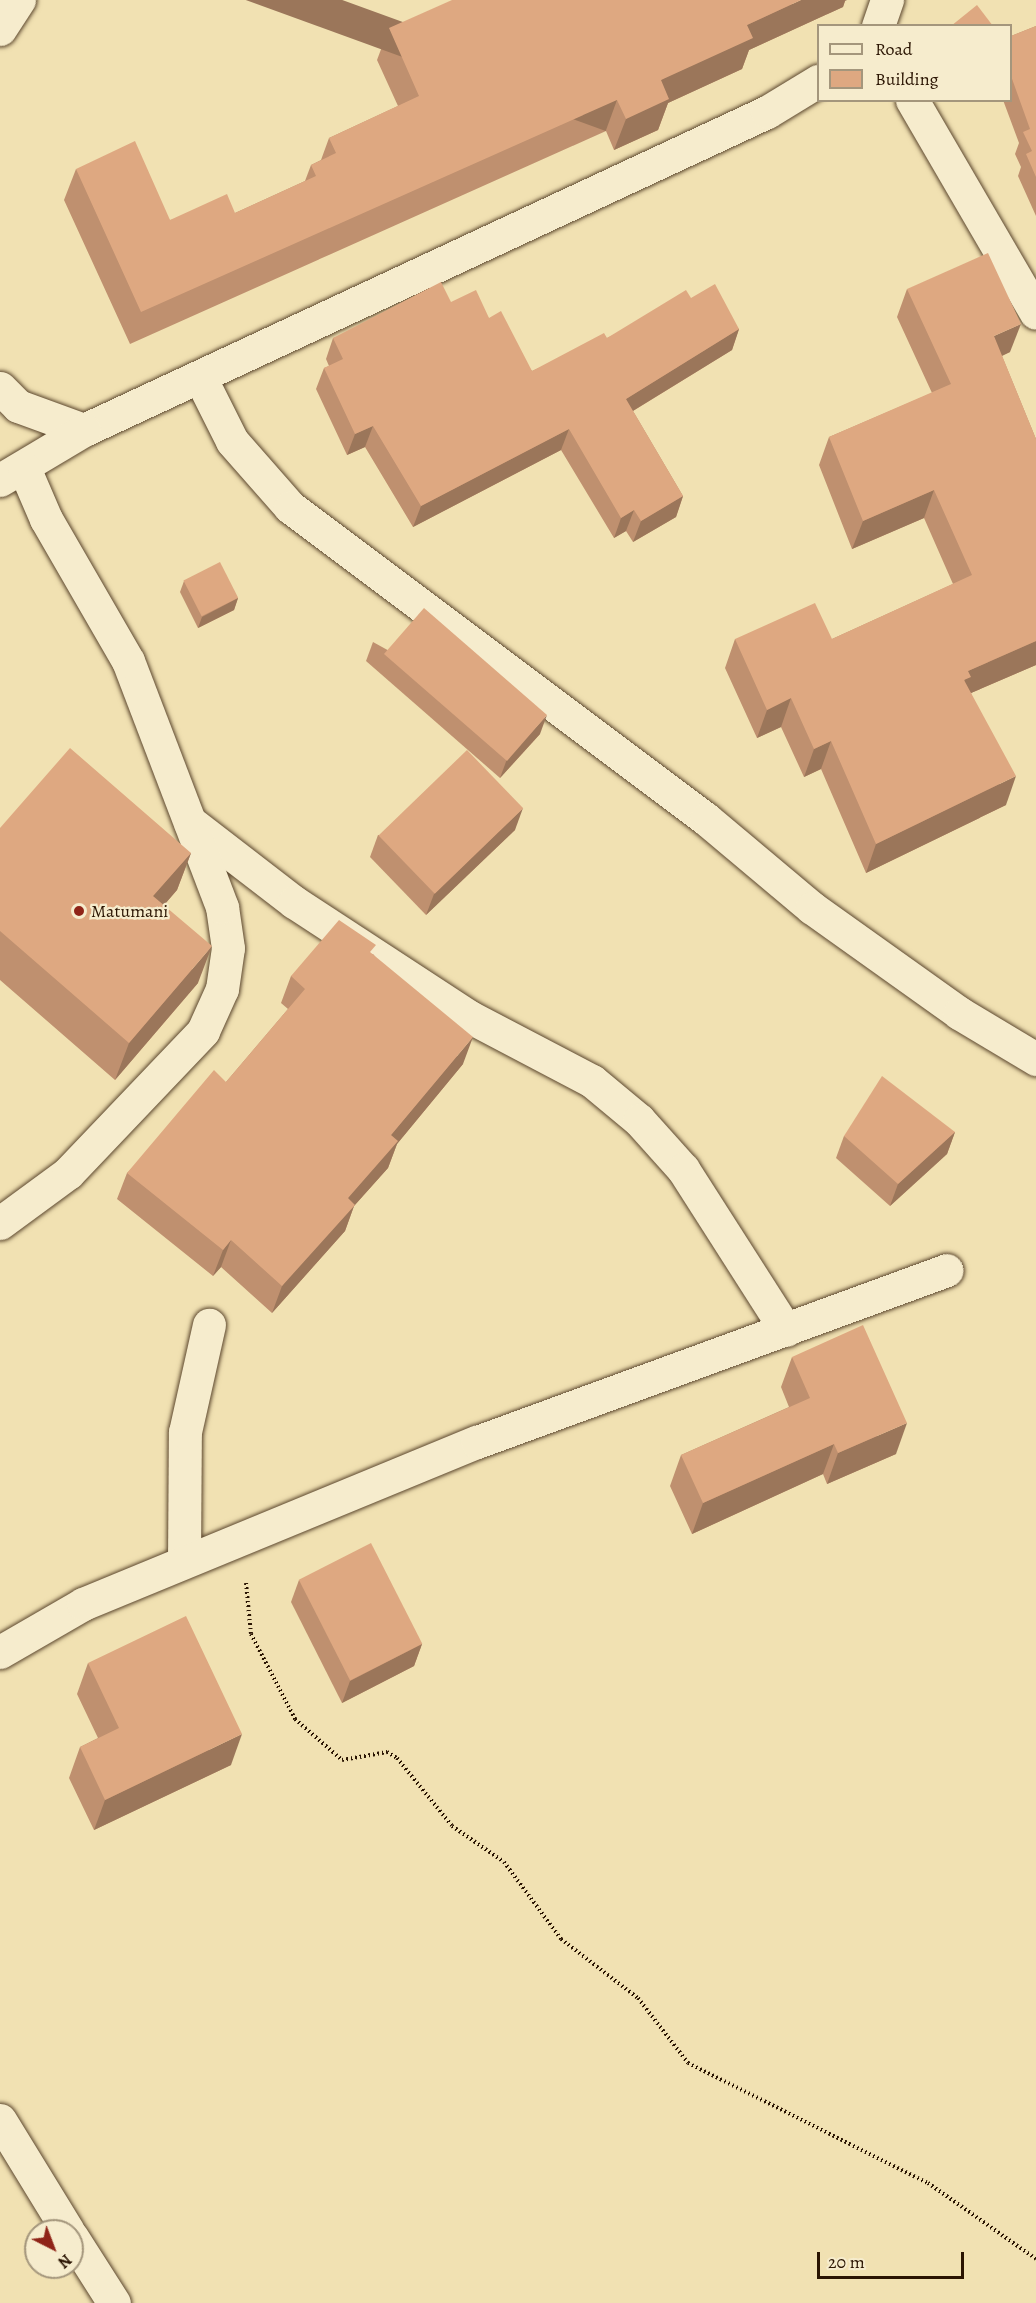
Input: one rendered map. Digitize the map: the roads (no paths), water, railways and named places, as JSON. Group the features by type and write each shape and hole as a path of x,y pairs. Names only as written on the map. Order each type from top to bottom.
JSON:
{"street":[{"path":"0,29 19,0"},
{"path":"879,24 887,0"},
{"path":"0,1223 68,1173 203,1031 222,989 228,948 222,907 128,661 46,519 12,474 84,430 201,379 767,112 817,82"},
{"path":"913,102 1036,313"},
{"path":"201,379 232,441 290,507 706,819 812,908 959,1013 1036,1059"},
{"path":"0,388 18,406 84,430"},
{"path":"187,818 294,902 470,1017 592,1081 631,1113 683,1169 786,1330"},
{"path":"0,1652 83,1604 477,1442 946,1270"},
{"path":"184,1561 185,1432 209,1325"},
{"path":"0,2120 61,2219"},
{"path":"84,2256 114,2303"}],"place":[{"name":"Matumani","path":"79,911"}]}
